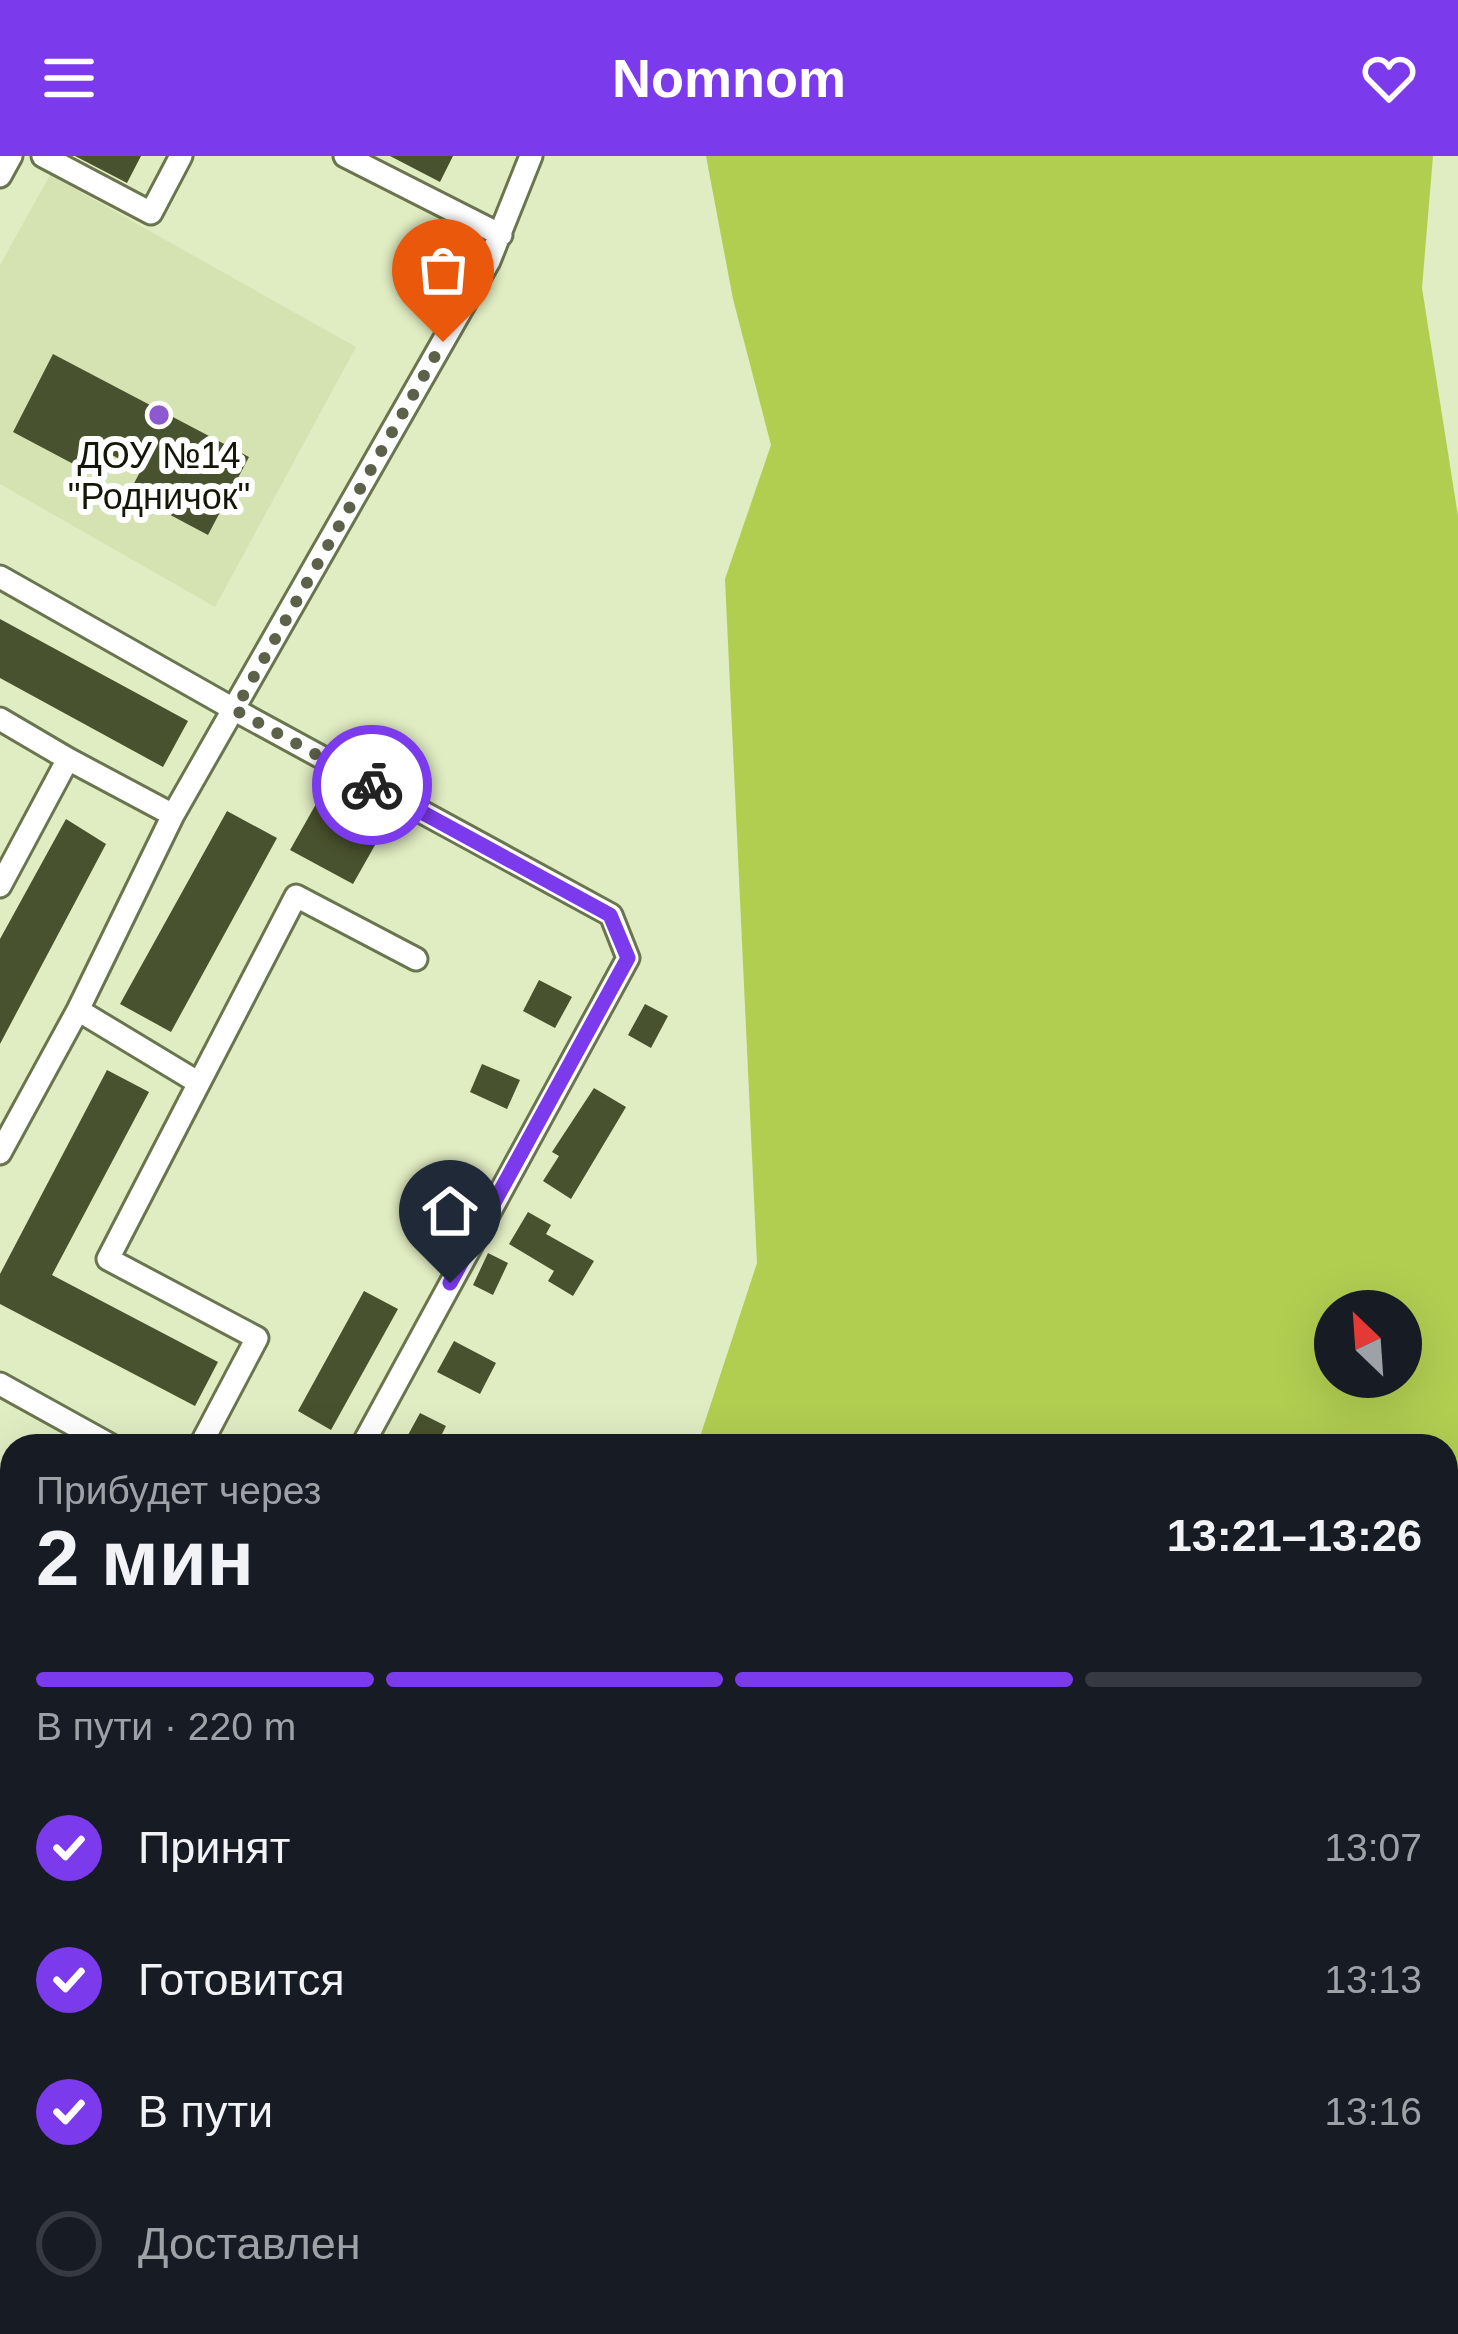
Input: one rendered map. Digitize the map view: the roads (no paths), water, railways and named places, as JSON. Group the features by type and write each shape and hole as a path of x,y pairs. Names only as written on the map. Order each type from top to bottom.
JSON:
{"street":[{"path":"0,176 11,156"},
{"path":"43,156 151,213 181,156"},
{"path":"345,156 501,235"},
{"path":"0,1153 6,1129 78,1010 173,815 501,235 531,156"},
{"path":"0,577 610,915 628,958 369,1434"},
{"path":"0,719 173,815"},
{"path":"0,886 68,759"},
{"path":"206,1434 257,1337 108,1259 296,896 416,959"},
{"path":"78,1010 199,1084"},
{"path":"0,1384 90,1434"}],"place":[{"name":"ДОУ №14 \"Родничок\"","path":"159,415"}]}
